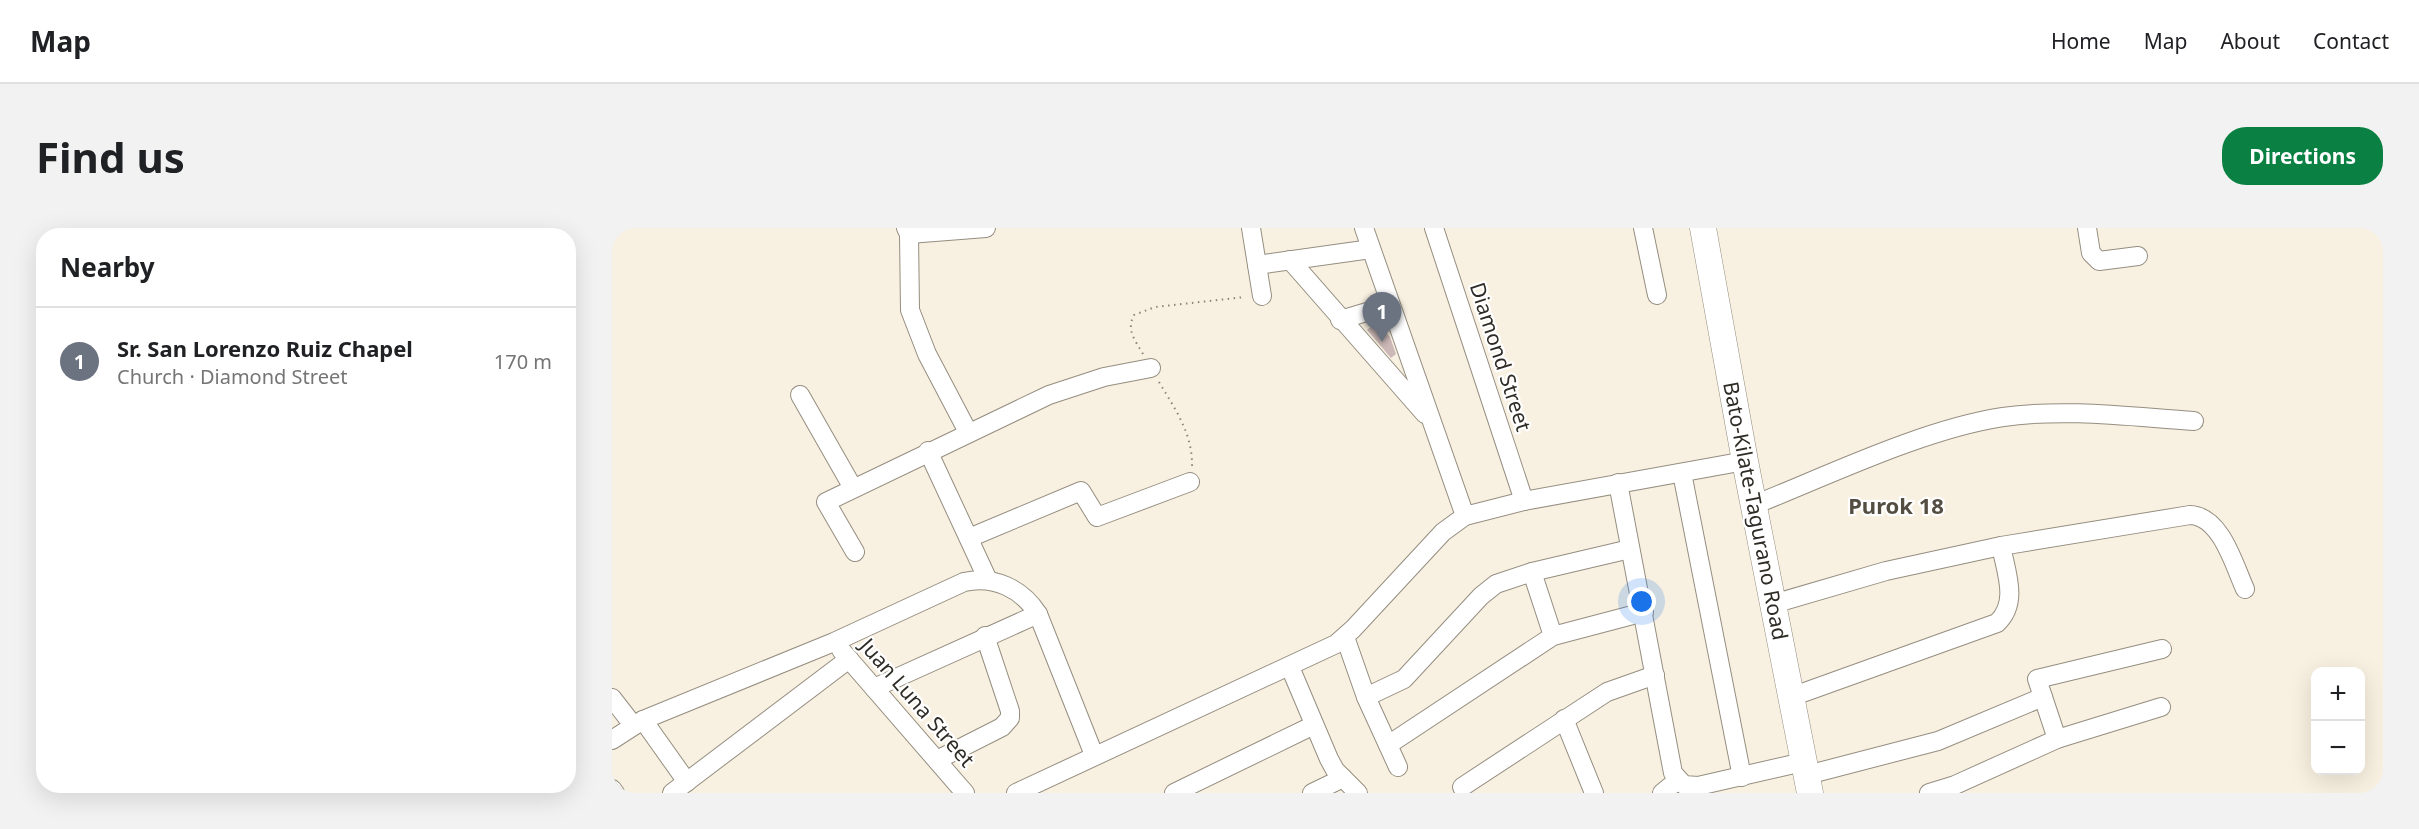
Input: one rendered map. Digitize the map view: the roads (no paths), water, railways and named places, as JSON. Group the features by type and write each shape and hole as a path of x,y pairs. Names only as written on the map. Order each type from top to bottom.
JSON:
{"street":[{"path":"968,432 927,354 910,310 908,231 986,228"},
{"path":"1251,228 1263,296"},
{"path":"1364,228 1465,516"},
{"name":"Diamond Street","path":"1434,228 1524,501"},
{"path":"1643,228 1657,295"},
{"name":"Bato-Kilate-Tagurano Road","path":"1703,228 1745,461 1807,777"},
{"path":"2087,228 2091,253 2099,261 2138,256"},
{"path":"1257,265 1371,249"},
{"path":"1290,260 1340,320 1433,423"},
{"path":"1340,320 1390,305"},
{"path":"855,552 826,502 968,432 1074,385 1151,368"},
{"path":"800,394 853,488"},
{"path":"1754,505 1922,439 2002,417 2038,414 2096,415 2194,421"},
{"path":"928,451 987,578"},
{"path":"1016,793 1094,755 1325,651 1345,637 1443,532 1465,516 1524,501 1745,461"},
{"path":"1682,473 1742,777"},
{"path":"969,538 1081,491 1097,518 1190,482"},
{"path":"1618,483 1644,612 1670,763 1678,780 1684,785 1698,786 1742,777 1807,777 1938,741 2043,697"},
{"path":"1773,604 1886,571 2001,546 2198,515 2206,519 2215,529 2246,589"},
{"path":"1791,697 1997,624 2004,617 2010,600 2001,546"},
{"path":"1366,697 1404,680 1488,589 1532,572 1630,549"},
{"path":"1532,572 1552,636"},
{"path":"612,740 638,722 834,642 964,582 987,578 1023,596 1038,614 1094,755"},
{"path":"1388,745 1552,636 1644,612"},
{"path":"874,688 1038,614"},
{"path":"937,760 1002,727 1010,718 1009,705 985,636"},
{"path":"1345,637 1366,697 1398,767"},
{"name":"Juan Luna Street","path":"834,642 965,793"},
{"path":"2057,739 2037,679 2162,649"},
{"path":"672,793 849,659"},
{"path":"1290,667 1329,759 1358,793"},
{"path":"1462,787 1564,719 1618,687 1655,675"},
{"path":"612,698 638,722 687,782"},
{"path":"1929,793 1955,785 2057,739 2161,707"},
{"path":"1564,719 1594,793"},
{"path":"1174,793 1314,725"},
{"path":"1312,793 1343,778"},
{"path":"1662,793 1678,780"},
{"path":"612,789 615,793"}],"place":[{"name":"Sr. San Lorenzo Ruiz Chapel","path":"1382,342"}],"district":[{"name":"Purok 18","path":"1896,506"}]}
